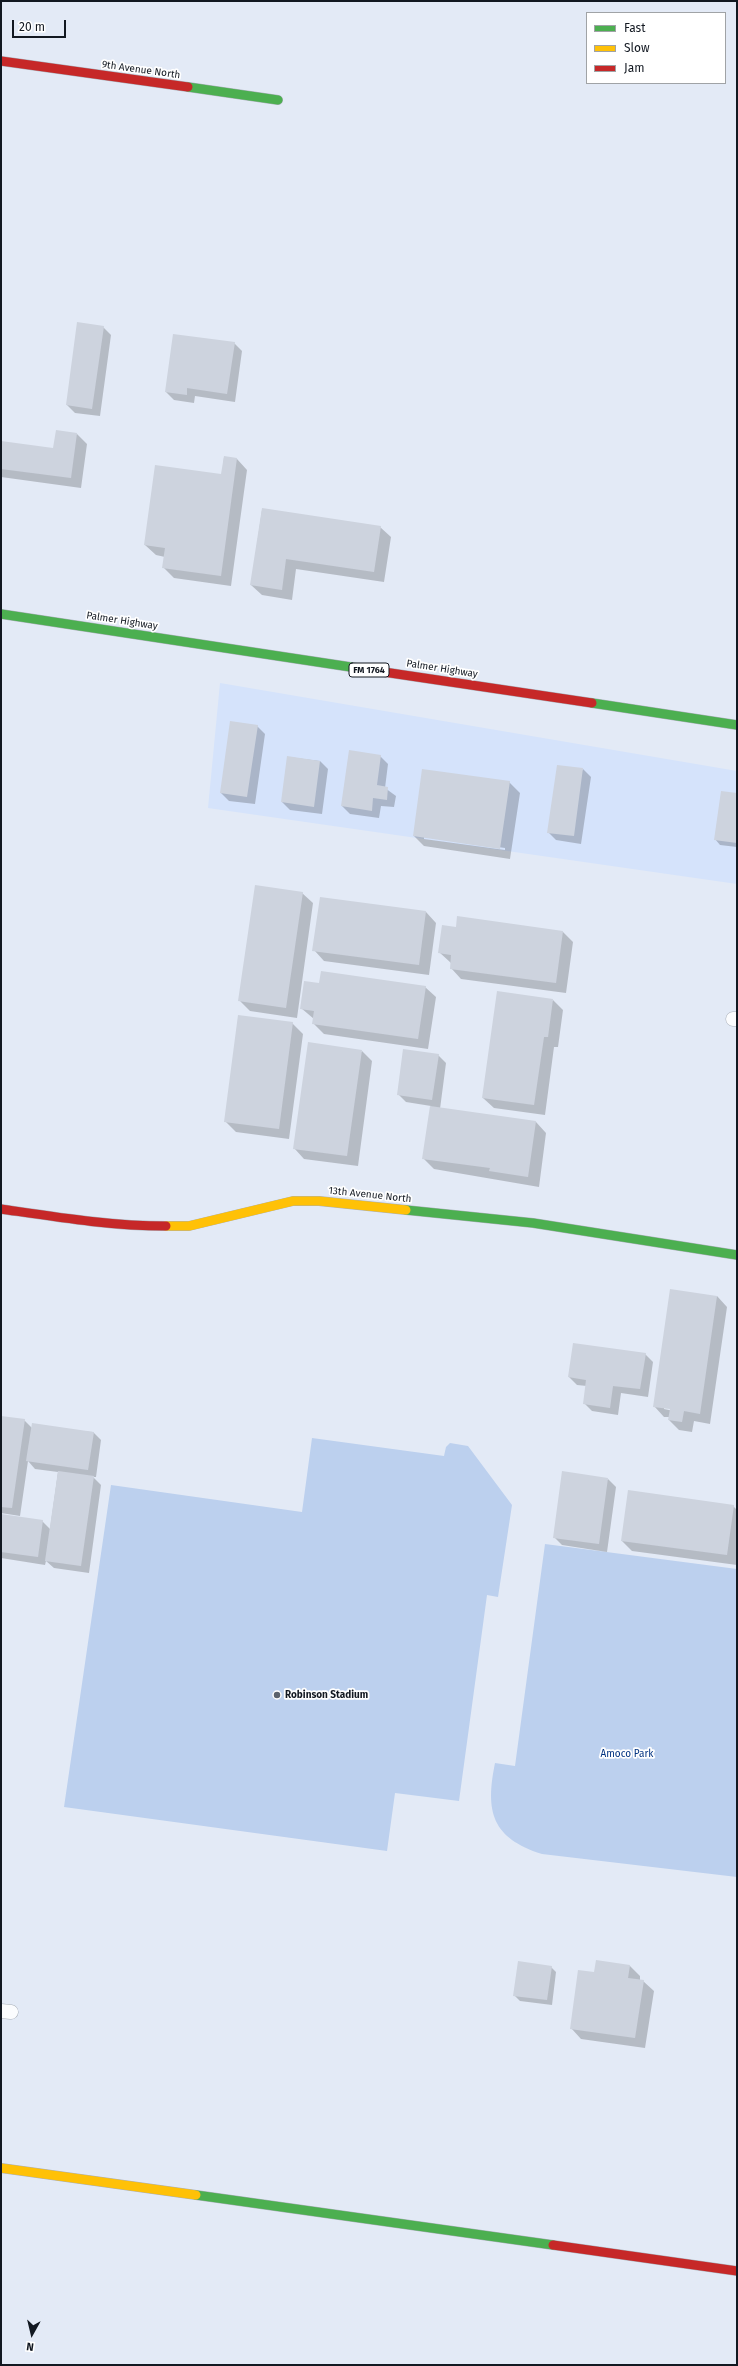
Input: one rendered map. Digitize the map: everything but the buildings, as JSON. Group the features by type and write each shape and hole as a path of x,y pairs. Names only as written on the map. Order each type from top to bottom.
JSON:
{"street":[{"name":"9th Avenue North","path":"1,61 278,100"},
{"name":"Palmer Highway","path":"1,614 737,726"},
{"name":"13th Avenue North","path":"1,1209 78,1220 143,1226 190,1226 293,1201 319,1201 533,1223 737,1255"},
{"path":"1,2168 737,2271"}],"shaded area":[{"path":"220,683 737,771 737,884 208,808"}],"green space":[{"name":"Robinson Stadium","path":"312,1438 444,1456 446,1447 450,1443 468,1446 512,1505 498,1597 487,1595 459,1801 395,1793 387,1851 64,1807 111,1485 302,1512"},
{"name":"Amoco Park","path":"545,1544 737,1569 737,1877 542,1854 525,1848 512,1840 496,1821 492,1809 491,1796 495,1763 515,1766"}],"traffic: fast":[{"path":"188,87 278,100"},
{"path":"1,614 377,671"},
{"path":"592,703 737,725"},
{"path":"406,1210 533,1223 737,1255"},
{"path":"196,2195 553,2245"}],"traffic: slow":[{"path":"166,1226 189,1226 293,1201 319,1201 406,1210"},
{"path":"1,2168 196,2195"}],"traffic: jam":[{"path":"1,61 188,87"},
{"path":"377,671 592,703"},
{"path":"1,1209 104,1223 166,1226"},
{"path":"553,2245 737,2271"}],"place":[{"name":"Robinson Stadium","path":"277,1695"}]}
